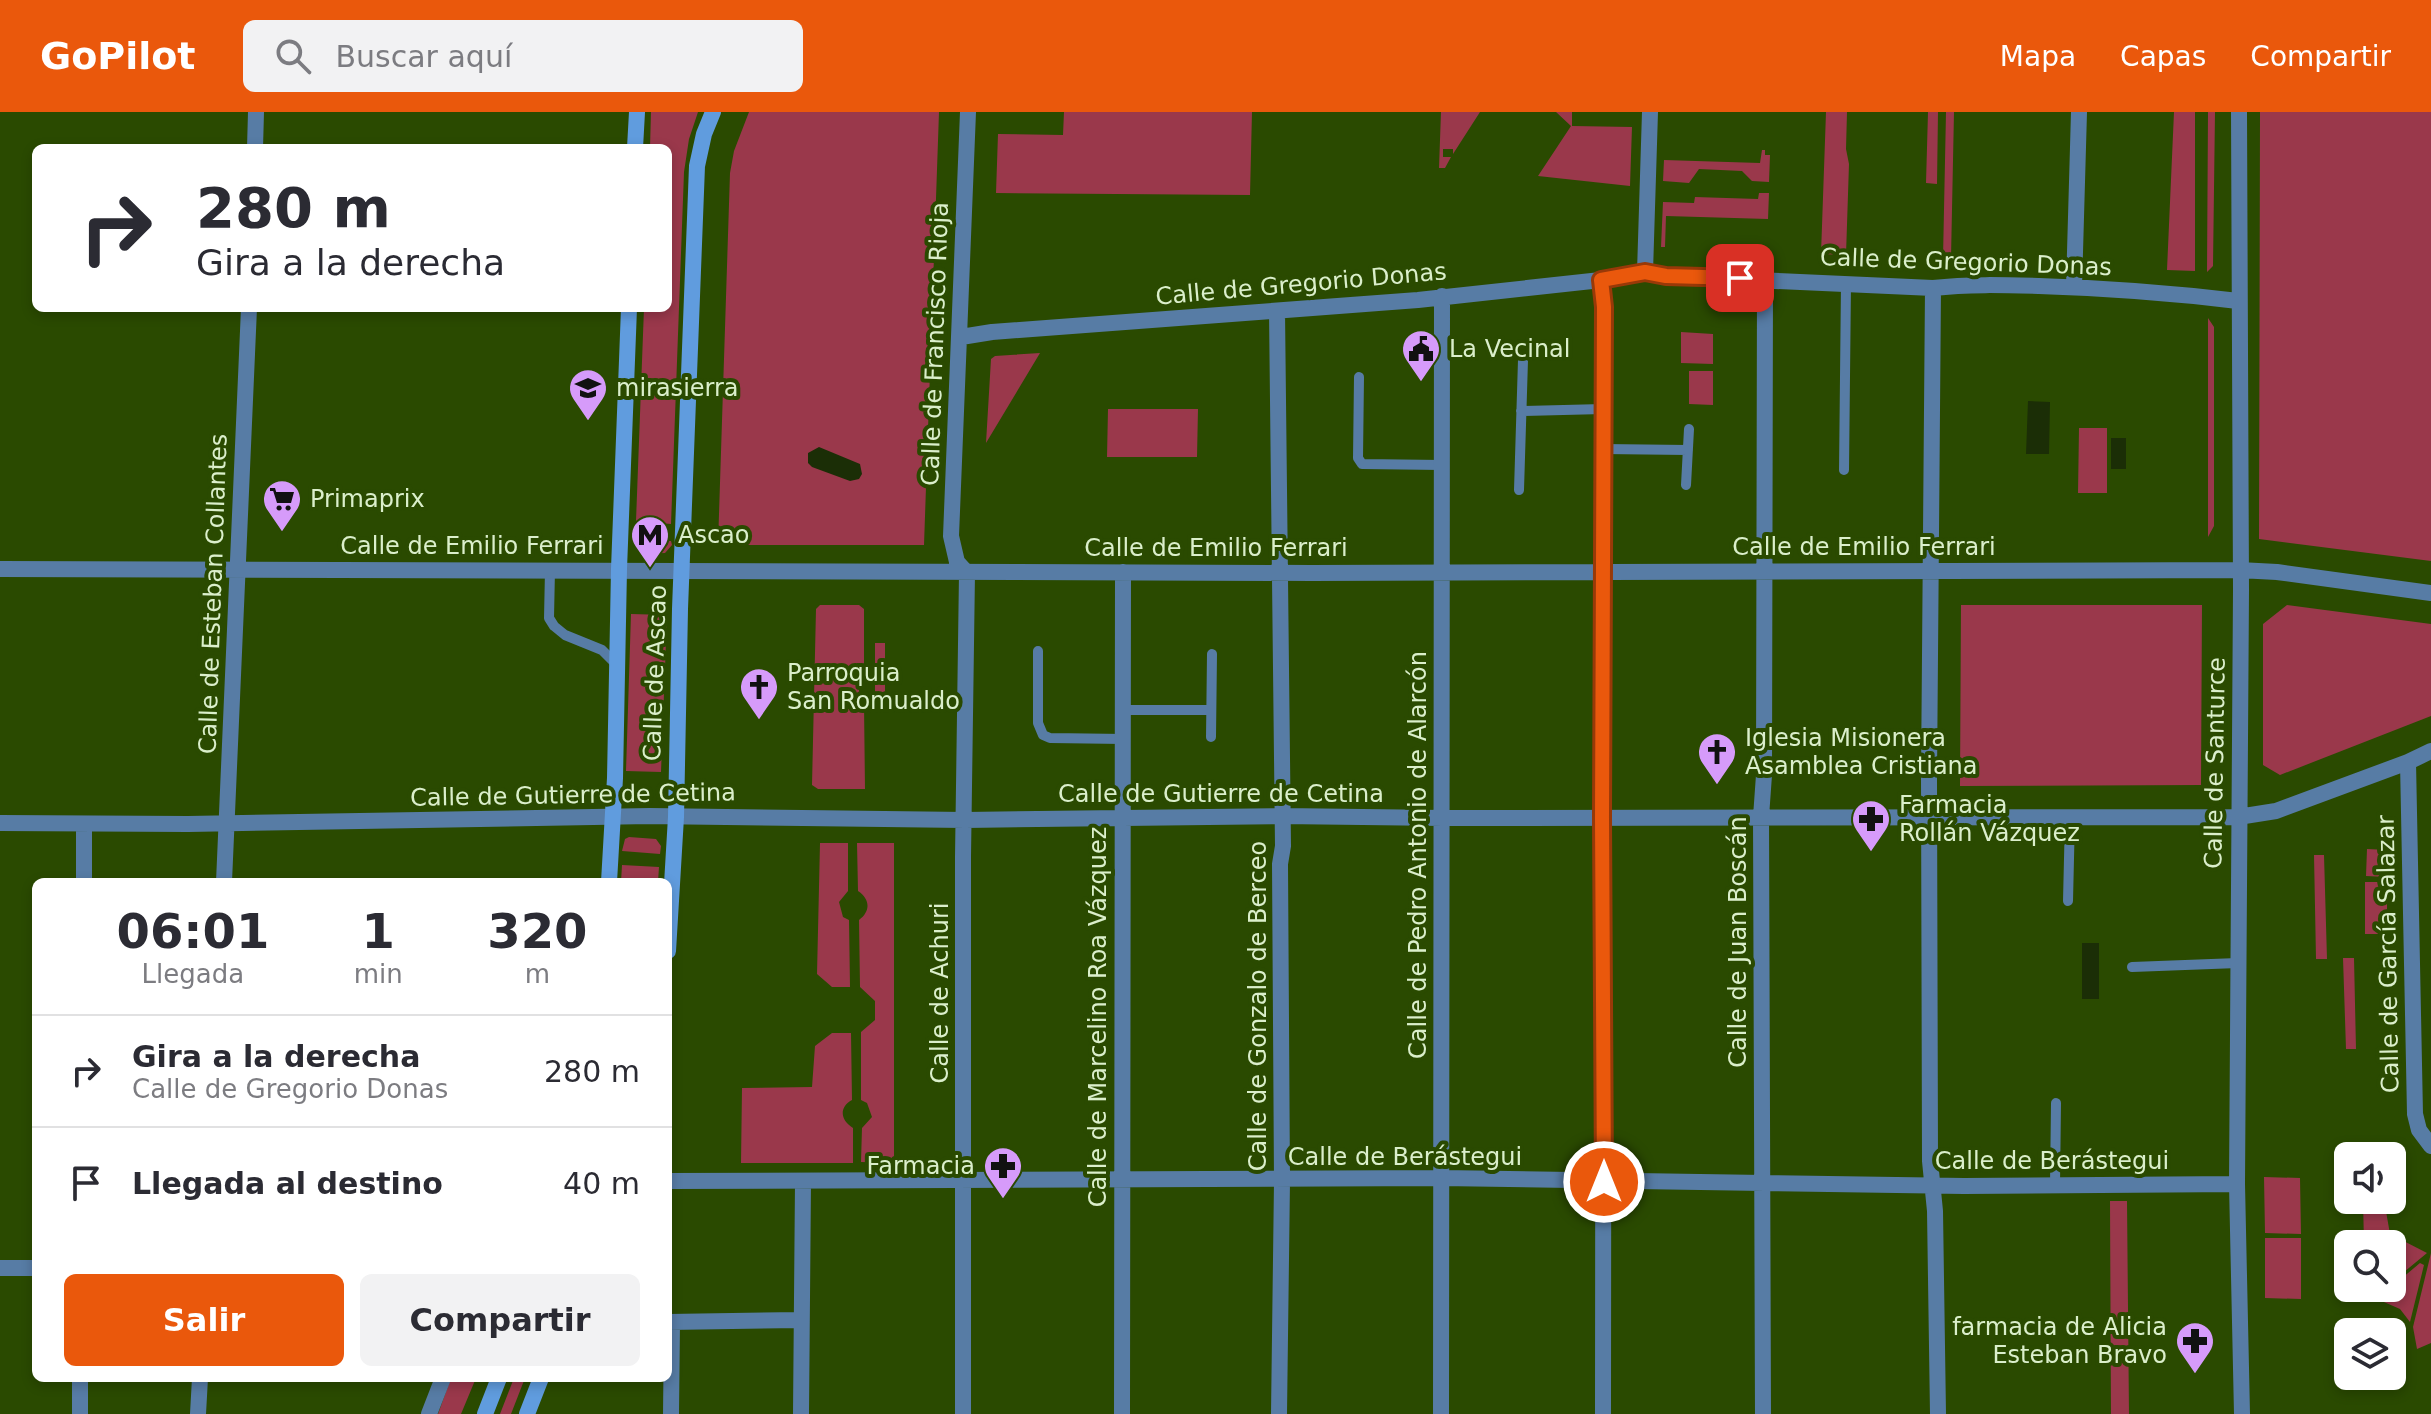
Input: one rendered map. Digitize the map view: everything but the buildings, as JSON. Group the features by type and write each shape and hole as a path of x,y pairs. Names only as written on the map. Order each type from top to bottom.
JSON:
{"street":[{"path":"255,144 256,112"},
{"path":"635,144 637,112"},
{"name":"Calle de Ascao","path":"672,884 697,166 713,112"},
{"name":"Calle de Francisco Rioja","path":"967,573 957,562 951,536 968,112"},
{"path":"1645,272 1650,112"},
{"path":"2074,287 2079,112"},
{"name":"Calle de Santurce","path":"2239,112 2237,1184 2242,1414"},
{"name":"Calle de Gregorio Donas","path":"961,337 1442,296 1601,280 1645,272 1666,276 1933,288 1968,285 2074,287 2238,301"},
{"name":"Calle de Juan Boscán","path":"1763,1414 1761,817 1764,775 1765,279"},
{"path":"1601,280 1604,307 1603,1414"},
{"path":"1933,288 1930,1161 1934,1185 1938,1414"},
{"name":"Calle de Pedro Antonio de Alarcón","path":"1441,1414 1442,296"},
{"name":"Calle de Gonzalo de Berceo","path":"1277,311 1282,816 1279,1414"},
{"name":"Calle de Esteban Collantes","path":"224,878 249,312"},
{"name":"Calle de Ascao","path":"609,878 629,312"},
{"name":"Calle de Emilio Ferrari","path":"0,569 619,569 967,573 2239,570 2277,572 2431,593"},
{"name":"Calle de Marcelino Roa Vázquez","path":"1122,1414 1123,572"},
{"name":"Calle de Achuri","path":"963,1414 967,573"},
{"name":"Calle de Gutierre de Cetina","path":"0,823 611,817 965,820 1282,816 2238,817 2276,811 2431,751"},
{"name":"Calle de García Salazar","path":"2408,762 2415,1114 2419,1130 2428,1144"},
{"path":"84,824 84,878"},
{"name":"Calle de Berástegui","path":"672,1181 1441,1178 1934,1185 2237,1184"},
{"path":"801,1414 803,1182"},
{"path":"0,1268 32,1268"},
{"path":"672,1322 800,1320"},
{"path":"80,1382 80,1414"},
{"path":"198,1414 200,1382"},
{"path":"429,1414 441,1382"},
{"path":"485,1414 497,1382"},
{"path":"527,1414 539,1382"},
{"path":"671,1382 671,1414"}],"lane":[{"path":"1844,470 1846,283"},
{"path":"1519,490 1523,360"},
{"path":"1359,377 1358,458 1362,464 1442,465"},
{"path":"1521,411 1603,409"},
{"path":"1686,485 1689,429"},
{"path":"1603,449 1688,450"},
{"path":"550,570 549,618 554,626 565,635 602,650 618,666"},
{"path":"1038,651 1039,731 1050,738 1124,739"},
{"path":"1211,737 1212,654"},
{"path":"1124,710 1211,710"},
{"path":"2068,901 2070,816"},
{"path":"2132,967 2238,963"},
{"path":"2055,1185 2056,1103"}],"shaded area":[{"path":"651,112 698,112 689,139 684,172 671,524 636,521 644,312 672,312 672,144 650,144"},
{"path":"749,112 939,112 924,545 718,545 730,173 734,151"},
{"path":"1064,112 1252,112 1250,195 996,193 998,134 1063,135"},
{"path":"1441,112 1480,112 1453,154 1453,149 1443,149 1443,157 1451,157 1445,168 1439,168"},
{"path":"1556,112 1572,112 1572,126 1632,127 1630,186 1538,176 1571,126"},
{"path":"1826,112 1847,112 1846,255 1821,254"},
{"path":"1928,112 1938,112 1937,184 1926,183"},
{"path":"1946,112 1954,112 1951,259 1943,259"},
{"path":"2174,112 2195,112 2195,271 2167,270"},
{"path":"2208,112 2215,112 2213,266 2207,272"},
{"path":"2260,112 2431,112 2431,561 2259,539"},
{"path":"1762,150 1765,150 1765,155 1770,155 1769,182 1752,181 1742,171 1699,169 1689,183 1663,181 1664,160 1760,163"},
{"path":"1759,193 1769,193 1768,219 1666,216 1665,247 1661,247 1663,202 1694,203 1695,197 1758,199"},
{"path":"2208,318 2214,327 2214,526 2208,537"},
{"path":"1681,332 1713,334 1713,364 1681,363"},
{"path":"1040,353 986,443 991,359 995,356"},
{"path":"1689,371 1713,371 1713,405 1689,404"},
{"path":"2028,401 2050,402 2049,454 2026,454"},
{"path":"1108,409 1198,409 1197,457 1107,457"},
{"path":"2079,428 2107,428 2107,493 2078,493"},
{"path":"2111,438 2126,438 2126,469 2111,469"},
{"path":"819,447 860,464 862,474 859,479 850,481 812,467 808,463 808,453"},
{"path":"635,539 671,541 672,545 665,553 641,554 635,548"},
{"path":"820,605 859,605 864,609 864,689 859,689 859,704 864,704 865,789 818,789 812,785 816,609"},
{"path":"1961,605 2202,605 2201,785 1960,786"},
{"path":"2287,605 2431,624 2431,716 2280,775 2263,765 2263,624"},
{"path":"631,614 667,615 661,772 626,771"},
{"path":"875,643 885,643 885,698 875,698"},
{"path":"625,839 656,839 661,846 660,854 622,851"},
{"path":"820,843 848,843 848,891 839,902 843,917 849,920 850,987 832,987 817,974"},
{"path":"857,843 894,843 894,1163 861,1162 862,1128 872,1117 867,1103 861,1100 861,1032 875,1020 875,1001 860,987 859,920 866,913 868,905 858,891"},
{"path":"2367,849 2387,850 2387,877 2366,876"},
{"path":"2314,855 2324,855 2327,959 2316,959"},
{"path":"622,865 659,867 658,878 621,878"},
{"path":"2365,882 2387,882 2387,934 2365,934"},
{"path":"2082,943 2099,943 2099,999 2082,999"},
{"path":"2343,958 2354,958 2356,1049 2346,1049"},
{"path":"832,1033 851,1033 852,1100 845,1106 843,1114 853,1128 853,1163 741,1163 742,1088 812,1087 815,1046"},
{"path":"2264,1177 2300,1178 2301,1234 2265,1233"},
{"path":"2110,1201 2127,1201 2129,1414 2111,1414"},
{"path":"2363,1214 2386,1214 2389,1230 2364,1230"},
{"path":"2265,1238 2301,1238 2301,1299 2265,1298"},
{"path":"2406,1242 2427,1253 2406,1270"},
{"path":"2431,1253 2431,1343 2417,1349 2413,1327"},
{"path":"2420,1263 2424,1265 2410,1322 2400,1309 2384,1302 2406,1302 2406,1275"},
{"path":"450,1382 474,1382 461,1414 438,1414"},
{"path":"512,1382 523,1382 511,1414 500,1414"}],"place":[{"name":"La Vecinal","path":"1421,383"},
{"name":"mirasierra","path":"588,422"},
{"name":"Primaprix","path":"282,533"},
{"name":"Ascao","path":"650,569"},
{"name":"Parroquia San Romualdo","path":"759,721"},
{"name":"Iglesia Misionera Asamblea Cristiana","path":"1717,786"},
{"name":"Farmacia Rollán Vázquez","path":"1871,853"},
{"name":"Farmacia","path":"1003,1200"},
{"name":"farmacia de Alicia Esteban Bravo","path":"2195,1375"}],"route":[{"path":"1604,1182 1604,307 1601,280 1645,272 1666,276 1740,278"}]}
